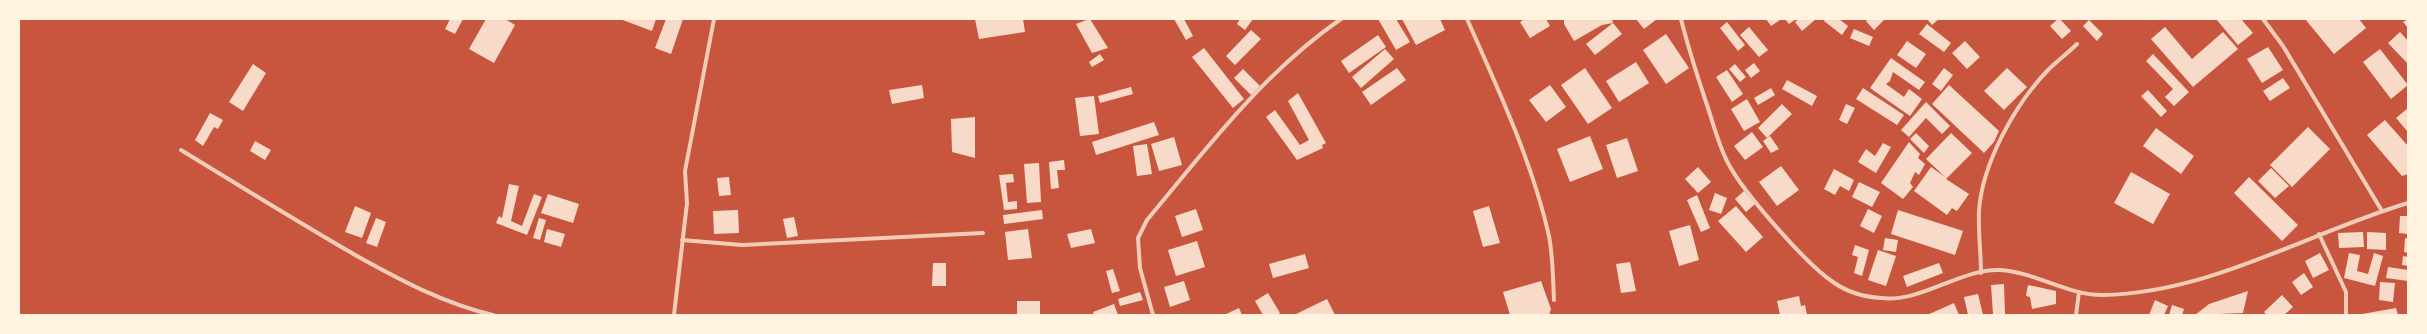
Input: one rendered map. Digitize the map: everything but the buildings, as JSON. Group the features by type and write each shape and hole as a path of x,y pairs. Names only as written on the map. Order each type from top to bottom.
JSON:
{"street":[{"path":"674,315 687,204 685,171 714,19"},
{"path":"1152,315 1140,268 1138,238 1147,220 1225,125 1300,51 1341,19"},
{"path":"1467,19 1499,92 1539,199 1549,238 1554,300"},
{"path":"1681,19 1713,123 1728,163 1743,186 1819,271 1835,283 1856,294 1883,299 1908,296 1981,273 1999,270 2022,274 2079,292 2101,295 2141,291 2189,282 2246,265 2319,234 2408,203"},
{"path":"2263,19 2283,46 2382,211"},
{"path":"1981,273 1979,211 1983,189 2000,141 2028,94 2048,71 2077,44"},
{"path":"181,150 334,243 401,280 470,310 493,315"},
{"path":"682,240 742,245 983,233"},
{"path":"2319,234 2346,292 2346,315"},
{"path":"2076,315 2079,292"}]}
